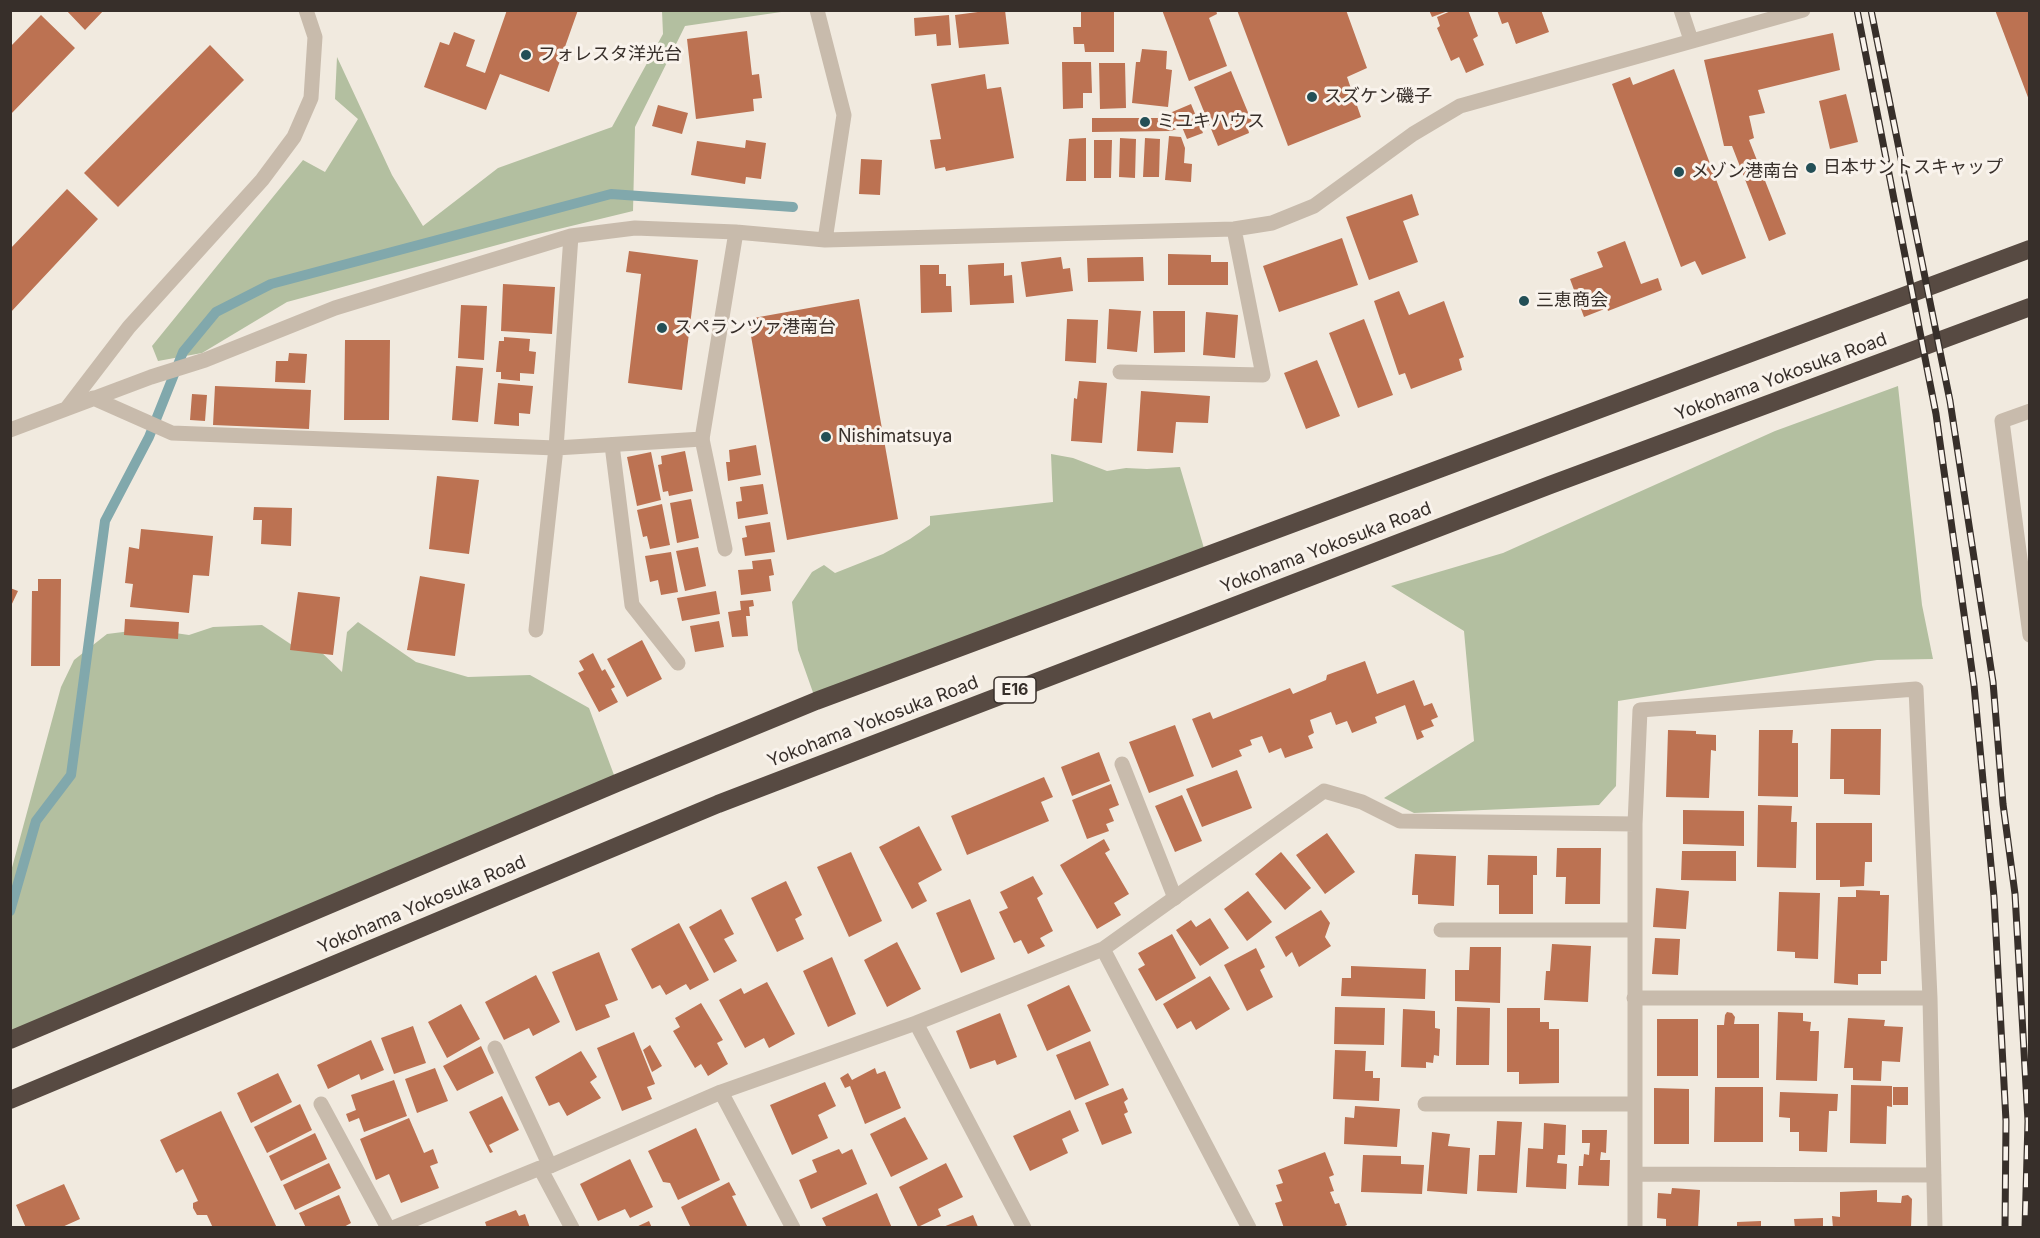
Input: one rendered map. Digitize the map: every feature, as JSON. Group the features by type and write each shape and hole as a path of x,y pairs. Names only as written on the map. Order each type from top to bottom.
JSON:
{"highway":[{"name":"Yokohama Yokosuka Road","path":"10,1040 616,783 816,701 2030,249"},
{"name":"Yokohama Yokosuka Road","path":"10,1100 718,804 1550,485 2030,307"}],"street":[{"path":"67,408 129,327 262,180 294,137 311,98 315,37 306,10"},
{"path":"817,10 844,115 825,240"},
{"path":"1681,10 1691,40"},
{"path":"10,430 151,377 205,360 335,308 571,236 635,228 736,232 825,240 1234,229 1272,223 1314,206 1413,134 1460,106 1803,10"},
{"path":"1120,372 1263,375 1234,229"},
{"path":"725,549 702,439 736,232"},
{"path":"536,630 556,448 571,236"},
{"path":"93,398 172,433 556,448 702,439"},
{"path":"2030,411 2002,421 2030,635"},
{"path":"612,445 632,606 678,663"},
{"path":"1635,1227 1635,824 1640,710 1916,689 1930,998 1935,1227"},
{"path":"1122,764 1175,898"},
{"path":"321,1104 390,1227 545,1167 721,1092 916,1023 1103,950 1324,791 1362,802 1400,820 1635,824"},
{"path":"1441,930 1634,930"},
{"path":"1103,950 1249,1227"},
{"path":"1634,998 1930,998"},
{"path":"916,1023 1024,1227"},
{"path":"495,1048 572,1227"},
{"path":"721,1092 793,1227"},
{"path":"1425,1104 1634,1104"},
{"path":"1635,1174 1934,1175"}],"green space":[{"path":"662,11 788,11 685,26 635,127 633,211 534,235 287,302 202,353 158,361 152,346 303,160 325,172 358,119 335,99 337,57 392,175 423,226 498,168 612,127 663,34"},
{"path":"1898,386 1922,605 1933,659 1877,660 1618,701 1616,786 1599,805 1414,813 1384,798 1474,741 1464,631 1391,586 1503,553 1775,431"},
{"path":"1051,454 1073,458 1107,471 1126,468 1180,467 1206,555 816,701 798,650 792,602 812,572 824,565 835,573 883,554 930,525 930,516 1053,502"},
{"path":"358,622 416,662 468,677 530,675 589,708 617,783 11,1040 10,875 61,687 74,660 107,634 147,629 189,635 213,627 262,625 298,649 318,649 342,672 347,632"}],"building":[{"path":"66,10 104,10 85,30"},
{"name":"フォレスタ洋光台","path":"507,10 578,10 549,92 500,74 486,110 424,87 440,42 449,45 454,32 475,40 466,66 485,73"},
{"path":"1005,10 1009,44 959,48 955,15"},
{"path":"1081,10 1114,10 1114,52 1085,52 1084,44 1074,44 1073,27 1081,27"},
{"path":"1162,10 1216,10 1217,14 1209,18 1227,66 1189,81"},
{"name":"スズケン磯子","path":"1237,10 1346,10 1367,68 1347,77 1361,117 1288,146"},
{"path":"1429,10 1448,10 1448,11 1432,17"},
{"path":"1453,10 1468,10 1478,36 1473,39 1484,65 1466,73 1459,57 1451,61 1437,28 1440,26 1437,17"},
{"path":"1497,10 1541,10 1549,32 1516,44 1508,22 1502,24"},
{"path":"1995,10 2030,10 2030,100 2029,100"},
{"path":"41,15 75,48 10,115 10,47"},
{"path":"949,15 951,45 937,46 936,34 915,36 914,18"},
{"path":"747,31 752,75 759,74 762,98 753,99 754,111 696,119 687,39"},
{"path":"1833,33 1840,70 1758,90 1765,113 1749,116 1754,138 1749,140 1786,234 1769,241 1732,146 1724,146 1704,60"},
{"path":"210,45 244,80 118,207 84,173"},
{"path":"1142,49 1167,51 1166,69 1172,70 1168,107 1132,103 1136,62 1140,62"},
{"path":"1062,62 1091,62 1092,93 1083,93 1083,108 1063,109"},
{"path":"1099,63 1125,63 1126,108 1100,109"},
{"name":"メゾン港南台","path":"1674,69 1746,258 1702,275 1695,261 1681,267 1612,84 1630,77 1633,85"},
{"path":"1231,71 1254,127 1248,129 1249,133 1218,146 1194,87"},
{"path":"985,74 987,89 1001,87 1014,158 946,171 945,167 935,169 930,140 941,139 931,84"},
{"path":"1846,94 1858,142 1830,149 1819,101"},
{"name":"ミユキハウス","path":"1191,104 1203,133 1187,139 1182,127 1171,131 1092,132 1092,118 1158,118"},
{"path":"658,105 688,113 682,134 652,126"},
{"path":"1169,136 1181,137 1185,148 1184,163 1192,164 1191,182 1165,180"},
{"path":"1086,138 1086,181 1066,181 1069,139"},
{"path":"1120,138 1136,139 1135,178 1119,177"},
{"path":"1145,138 1160,139 1159,177 1143,177"},
{"path":"746,140 766,143 761,179 746,177 745,184 691,175 697,141 745,148"},
{"path":"1094,140 1112,140 1111,178 1094,178"},
{"path":"861,159 882,160 880,195 859,194"},
{"path":"67,189 98,219 10,313 10,249"},
{"path":"1412,194 1419,215 1403,221 1418,262 1369,280 1346,217"},
{"path":"1342,238 1358,285 1279,312 1263,266"},
{"path":"1625,241 1641,284 1658,278 1662,290 1608,311 1607,308 1584,317 1570,279 1603,267 1597,252"},
{"name":"スペランツァ港南台","path":"629,251 698,260 682,390 628,383 641,274 626,272"},
{"path":"1168,254 1211,255 1211,262 1228,262 1228,285 1168,285"},
{"path":"1061,257 1063,269 1070,268 1073,291 1026,297 1021,262"},
{"path":"1143,257 1144,281 1088,282 1087,258"},
{"path":"1004,263 1004,276 1012,275 1014,303 970,305 968,265"},
{"path":"920,265 939,265 939,274 946,274 946,286 951,286 952,312 921,313"},
{"path":"503,284 555,287 552,334 501,331"},
{"path":"1399,291 1409,315 1444,301 1464,357 1459,359 1462,370 1411,389 1405,373 1399,375 1374,301"},
{"path":"859,299 898,519 787,540 748,319"},
{"path":"461,305 487,306 484,360 458,358"},
{"path":"1109,309 1141,311 1137,352 1107,349"},
{"path":"1153,311 1185,311 1185,352 1154,353"},
{"path":"1206,312 1238,315 1235,358 1203,355"},
{"path":"1067,319 1098,320 1096,363 1065,361"},
{"path":"1364,319 1393,395 1358,408 1329,333"},
{"path":"504,337 530,339 529,351 536,352 534,374 520,373 520,381 501,379 501,372 496,372 499,341 504,341"},
{"path":"345,340 390,340 389,420 344,420"},
{"path":"289,353 307,354 305,383 275,382 276,361 288,361"},
{"path":"1317,360 1340,416 1306,429 1284,373"},
{"path":"456,366 483,368 478,422 452,420"},
{"path":"1079,381 1107,383 1102,443 1071,441 1074,398 1077,399"},
{"path":"498,383 533,386 530,414 519,413 519,426 494,424"},
{"path":"215,386 311,390 309,429 213,425"},
{"path":"1141,391 1210,396 1208,423 1176,422 1173,453 1137,451"},
{"path":"192,394 207,395 205,421 190,420"},
{"path":"756,445 761,475 728,481 726,462 730,462 729,450"},
{"path":"685,451 693,491 669,496 668,491 663,492 658,465 662,464 661,456"},
{"path":"651,452 661,500 637,506 627,457"},
{"path":"437,476 479,480 469,554 429,549"},
{"path":"763,484 768,514 738,519 736,502 742,501 740,487"},
{"path":"691,499 699,538 677,543 670,503"},
{"path":"662,504 670,545 650,549 647,536 643,537 637,510"},
{"path":"254,507 292,508 291,546 261,544 262,520 253,520"},
{"path":"770,522 775,552 745,556 742,538 747,537 745,526"},
{"path":"141,529 213,536 209,576 193,575 189,613 130,607 133,584 125,583 129,547 139,549"},
{"path":"698,547 706,586 685,591 676,551"},
{"path":"671,552 678,592 661,595 658,580 650,582 645,556"},
{"path":"771,559 774,575 769,576 771,591 741,595 738,570 753,569 752,561"},
{"path":"420,576 465,584 455,656 407,650"},
{"path":"38,579 61,579 60,666 31,666 32,591 38,591"},
{"path":"10,588 18,591 10,608"},
{"path":"716,591 720,614 682,621 677,598"},
{"path":"298,592 340,597 333,655 290,650"},
{"path":"753,600 754,606 749,607 750,616 746,616 748,636 732,637 728,612 741,610 740,601"},
{"path":"125,619 179,622 178,639 124,635"},
{"path":"719,621 724,647 695,652 690,626"},
{"path":"642,640 662,679 627,697 607,659"},
{"path":"593,653 602,671 605,669 615,687 611,689 618,702 599,712 578,673 584,670 579,661"},
{"path":"1365,661 1377,694 1414,680 1424,706 1432,703 1438,717 1431,720 1434,726 1421,731 1424,737 1417,740 1405,705 1375,717 1377,723 1352,733 1347,721 1336,725 1331,712 1310,720 1314,733 1308,736 1313,748 1285,758 1281,748 1269,753 1262,736 1250,740 1252,745 1239,750 1242,756 1212,768 1192,719 1210,712 1213,719 1290,688 1293,694 1326,680 1327,675"},
{"path":"1175,725 1194,776 1149,793 1129,742"},
{"path":"1831,729 1881,729 1880,795 1844,794 1844,779 1830,779"},
{"path":"1668,730 1696,731 1696,734 1716,735 1716,751 1711,750 1709,798 1666,797"},
{"path":"1759,730 1793,730 1792,743 1798,743 1798,797 1758,796"},
{"path":"1099,752 1110,781 1072,796 1061,767"},
{"path":"1237,770 1252,808 1202,827 1186,789"},
{"path":"1044,777 1053,797 1041,802 1049,821 967,855 951,816"},
{"path":"1111,784 1119,805 1109,809 1114,821 1106,824 1109,831 1087,839 1072,800"},
{"path":"1182,795 1202,841 1175,852 1155,806"},
{"path":"1758,805 1792,806 1791,822 1797,822 1796,868 1757,867"},
{"path":"1683,810 1744,811 1744,846 1683,844"},
{"path":"1816,823 1872,823 1872,862 1865,862 1864,886 1840,887 1840,880 1816,880"},
{"path":"919,826 942,870 918,883 927,901 912,909 879,847"},
{"path":"1327,833 1355,872 1325,894 1296,855"},
{"path":"1104,839 1110,850 1105,853 1129,894 1114,903 1121,915 1097,929 1060,865"},
{"path":"1557,848 1601,848 1600,904 1565,904 1566,877 1556,877"},
{"path":"1682,851 1736,851 1736,881 1681,880"},
{"path":"851,852 882,921 849,937 817,867"},
{"path":"1281,852 1311,888 1285,910 1255,874"},
{"path":"1415,854 1456,856 1454,906 1418,904 1418,895 1412,895"},
{"path":"1488,855 1537,856 1537,875 1533,875 1533,914 1499,914 1499,885 1487,885"},
{"path":"1033,876 1043,894 1037,898 1053,931 1040,938 1045,946 1028,954 1021,940 1014,943 999,912 1008,908 1000,892"},
{"path":"786,881 802,915 795,919 804,939 777,952 751,898"},
{"path":"1656,888 1689,891 1686,929 1653,927"},
{"path":"1856,890 1880,891 1880,895 1889,895 1887,961 1881,961 1881,974 1858,974 1858,985 1834,983 1838,897 1856,897"},
{"path":"1248,891 1272,922 1247,941 1224,909"},
{"path":"1779,892 1820,893 1818,959 1795,958 1795,952 1777,951"},
{"path":"970,899 995,959 961,973 936,913"},
{"path":"721,909 734,934 724,939 737,961 714,973 689,927"},
{"path":"1321,910 1330,923 1325,937 1331,946 1299,967 1292,952 1286,957 1275,937"},
{"path":"1210,918 1229,948 1200,966 1176,930 1191,920 1196,927"},
{"path":"679,923 709,980 690,990 686,984 666,995 660,985 652,989 631,949"},
{"path":"1172,934 1196,978 1156,1001 1138,969 1145,965 1138,953"},
{"path":"1655,938 1680,939 1678,975 1652,974"},
{"path":"897,942 921,989 887,1007 864,960"},
{"path":"1552,944 1591,946 1588,1002 1544,1000 1546,971 1550,971"},
{"path":"1470,947 1501,947 1500,1003 1455,1001 1455,970 1469,970"},
{"path":"1256,948 1265,967 1260,970 1273,997 1247,1011 1224,965"},
{"path":"599,952 618,1000 605,1005 610,1017 576,1031 552,972"},
{"path":"832,957 856,1014 828,1027 803,971"},
{"path":"1351,966 1426,969 1425,999 1341,996 1342,978 1351,978"},
{"path":"536,975 560,1022 533,1036 529,1028 504,1040 485,1002"},
{"path":"1210,976 1230,1009 1196,1030 1191,1021 1177,1029 1163,1004"},
{"path":"767,982 795,1034 769,1048 764,1038 745,1048 719,1000 741,988 744,994"},
{"path":"1069,985 1091,1031 1047,1051 1027,1005"},
{"path":"701,1003 723,1040 717,1043 728,1064 708,1076 701,1064 695,1068 673,1031 680,1027 675,1018"},
{"path":"461,1004 480,1039 447,1058 428,1022"},
{"path":"1335,1007 1385,1008 1384,1045 1334,1044"},
{"path":"1457,1007 1490,1008 1489,1065 1456,1065"},
{"path":"1507,1008 1540,1008 1540,1022 1549,1022 1549,1029 1559,1029 1559,1083 1519,1084 1519,1072 1507,1072"},
{"path":"1403,1009 1435,1011 1435,1028 1440,1029 1439,1056 1434,1055 1433,1063 1426,1062 1426,1068 1401,1067"},
{"path":"1727,1012 1732,1013 1735,1017 1734,1024 1759,1024 1759,1078 1717,1078 1717,1025 1724,1025"},
{"path":"1778,1012 1803,1013 1803,1021 1811,1022 1810,1031 1819,1031 1817,1081 1776,1080"},
{"path":"1000,1013 1017,1057 997,1065 995,1060 970,1069 956,1031"},
{"path":"1848,1018 1885,1020 1884,1026 1903,1027 1900,1062 1882,1061 1881,1081 1853,1080 1853,1068 1844,1068"},
{"path":"1657,1019 1698,1019 1698,1076 1657,1076"},
{"path":"413,1026 426,1063 394,1074 381,1038"},
{"path":"634,1032 655,1084 647,1087 652,1099 622,1111 597,1048"},
{"path":"371,1040 384,1070 361,1080 359,1074 328,1089 317,1065"},
{"path":"1090,1041 1109,1085 1075,1100 1056,1055"},
{"path":"650,1045 662,1066 652,1072 643,1050"},
{"path":"481,1046 494,1073 457,1091 443,1066"},
{"path":"1335,1050 1366,1051 1365,1071 1373,1071 1373,1078 1380,1078 1379,1101 1333,1099"},
{"path":"581,1051 597,1077 590,1082 601,1098 567,1116 559,1102 549,1106 535,1077"},
{"path":"435,1068 448,1101 417,1113 405,1079"},
{"path":"875,1068 877,1074 885,1071 901,1108 865,1124 850,1086 845,1088 840,1078 848,1073 852,1080"},
{"path":"278,1073 292,1102 251,1123 237,1093"},
{"path":"394,1080 407,1116 364,1132 359,1118 349,1122 346,1114 356,1110 351,1095"},
{"path":"825,1082 836,1106 818,1115 828,1138 792,1155 770,1105"},
{"path":"1851,1085 1892,1086 1892,1107 1887,1106 1886,1144 1850,1143"},
{"path":"1715,1087 1763,1087 1763,1142 1714,1142"},
{"path":"1893,1087 1908,1087 1908,1105 1893,1105"},
{"path":"1123,1088 1128,1099 1124,1102 1128,1112 1124,1114 1132,1133 1102,1145 1085,1103"},
{"path":"1654,1088 1689,1089 1689,1144 1654,1144"},
{"path":"1780,1092 1838,1094 1837,1111 1829,1111 1827,1152 1799,1151 1799,1132 1790,1132 1790,1118 1779,1117"},
{"path":"502,1096 519,1130 489,1145 493,1152 490,1153 469,1112"},
{"path":"300,1104 312,1130 267,1153 254,1127"},
{"path":"1355,1106 1400,1109 1397,1147 1344,1144 1345,1117 1354,1118"},
{"path":"1070,1110 1079,1131 1062,1139 1068,1153 1030,1171 1013,1136"},
{"path":"221,1111 277,1228 213,1228 207,1215 197,1215 193,1203 198,1201 183,1169 176,1173 160,1140"},
{"path":"905,1117 928,1159 891,1177 870,1134"},
{"path":"409,1118 424,1153 433,1149 438,1163 430,1166 439,1188 401,1203 389,1174 376,1180 360,1139"},
{"path":"1497,1121 1522,1122 1517,1193 1477,1191 1479,1155 1495,1155"},
{"path":"1544,1123 1566,1125 1565,1155 1558,1155 1557,1163 1567,1164 1566,1189 1526,1187 1528,1148 1543,1149"},
{"path":"696,1128 720,1180 678,1200 670,1183 663,1182 648,1151"},
{"path":"1582,1130 1607,1130 1606,1153 1601,1152 1600,1160 1610,1160 1609,1186 1578,1185 1579,1166 1583,1166 1584,1154 1589,1155 1590,1143 1582,1143"},
{"path":"1432,1132 1450,1134 1448,1146 1470,1148 1467,1194 1427,1191"},
{"path":"315,1133 327,1159 281,1181 269,1156"},
{"path":"839,1149 842,1154 852,1149 867,1184 811,1209 799,1180 817,1172 812,1160"},
{"path":"1325,1152 1334,1175 1329,1177 1334,1191 1330,1192 1335,1204 1339,1203 1347,1225 1340,1228 1284,1228 1275,1203 1282,1201 1276,1185 1283,1183 1278,1170"},
{"path":"1363,1155 1401,1156 1401,1164 1424,1165 1422,1194 1361,1192"},
{"path":"630,1159 653,1207 630,1218 625,1209 598,1221 580,1184"},
{"path":"329,1163 341,1188 295,1210 283,1185"},
{"path":"946,1163 963,1197 938,1209 941,1216 918,1227 899,1187"},
{"path":"729,1182 736,1195 732,1196 748,1228 691,1228 681,1207"},
{"path":"64,1184 80,1219 60,1228 26,1228 16,1205"},
{"path":"1672,1188 1700,1190 1698,1228 1666,1228 1666,1219 1657,1218 1658,1193 1671,1194"},
{"path":"1877,1190 1877,1202 1901,1203 1902,1196 1908,1195 1912,1199 1911,1228 1833,1228 1832,1216 1840,1217 1840,1192"},
{"path":"877,1193 892,1228 827,1228 822,1218"},
{"path":"339,1195 351,1223 342,1228 306,1228 299,1213"},
{"path":"516,1210 519,1216 525,1214 530,1228 487,1228 485,1222"},
{"path":"973,1215 978,1227 943,1227"},
{"path":"1823,1218 1823,1228 1795,1228 1794,1219"},
{"path":"649,1221 652,1228 634,1228"},
{"path":"1761,1221 1761,1228 1737,1228 1737,1222"}],"waterway":[{"path":"10,911 36,821 71,775 105,521 149,437 183,352 216,312 271,284 611,194 793,207"}],"railway":[{"path":"1857,10 1936,414 1974,685 1994,897 2006,1121 2005,1228"},
{"path":"1871,10 1950,401 1993,682 2003,804 2015,894 2028,1121 2025,1228"}],"place":[{"name":"フォレスタ洋光台","path":"526,55"},
{"name":"スズケン磯子","path":"1312,97"},
{"name":"ミユキハウス","path":"1145,122"},
{"name":"日本サントスキャップ","path":"1811,168"},
{"name":"メゾン港南台","path":"1679,172"},
{"name":"三恵商会","path":"1524,301"},
{"name":"スペランツァ港南台","path":"662,328"},
{"name":"Nishimatsuya","path":"826,437"}]}
